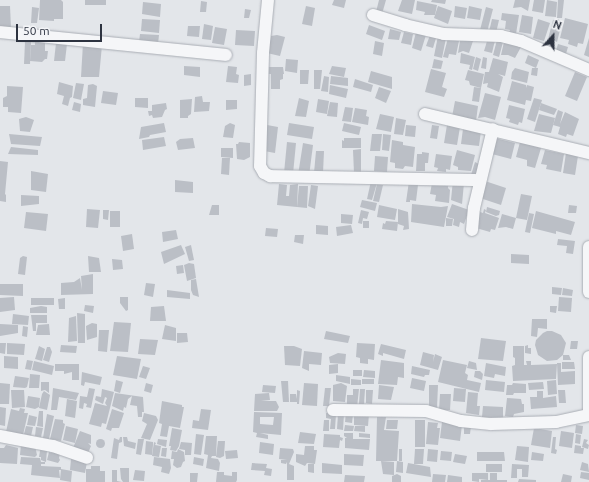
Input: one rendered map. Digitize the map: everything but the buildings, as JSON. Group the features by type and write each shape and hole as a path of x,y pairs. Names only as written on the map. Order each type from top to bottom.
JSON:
{"street":[{"path":"268,0 263,53 260,166 264,174 270,176 480,180"},
{"path":"372,15 405,25 444,34 501,36 521,41 589,70"},
{"path":"0,32 226,55"},
{"path":"426,114 589,153"},
{"path":"472,230 474,208 493,129"},
{"path":"589,247 589,292"},
{"path":"333,410 426,411 461,421 491,424 556,422 589,415 589,357"},
{"path":"0,436 53,446 87,458"}]}
